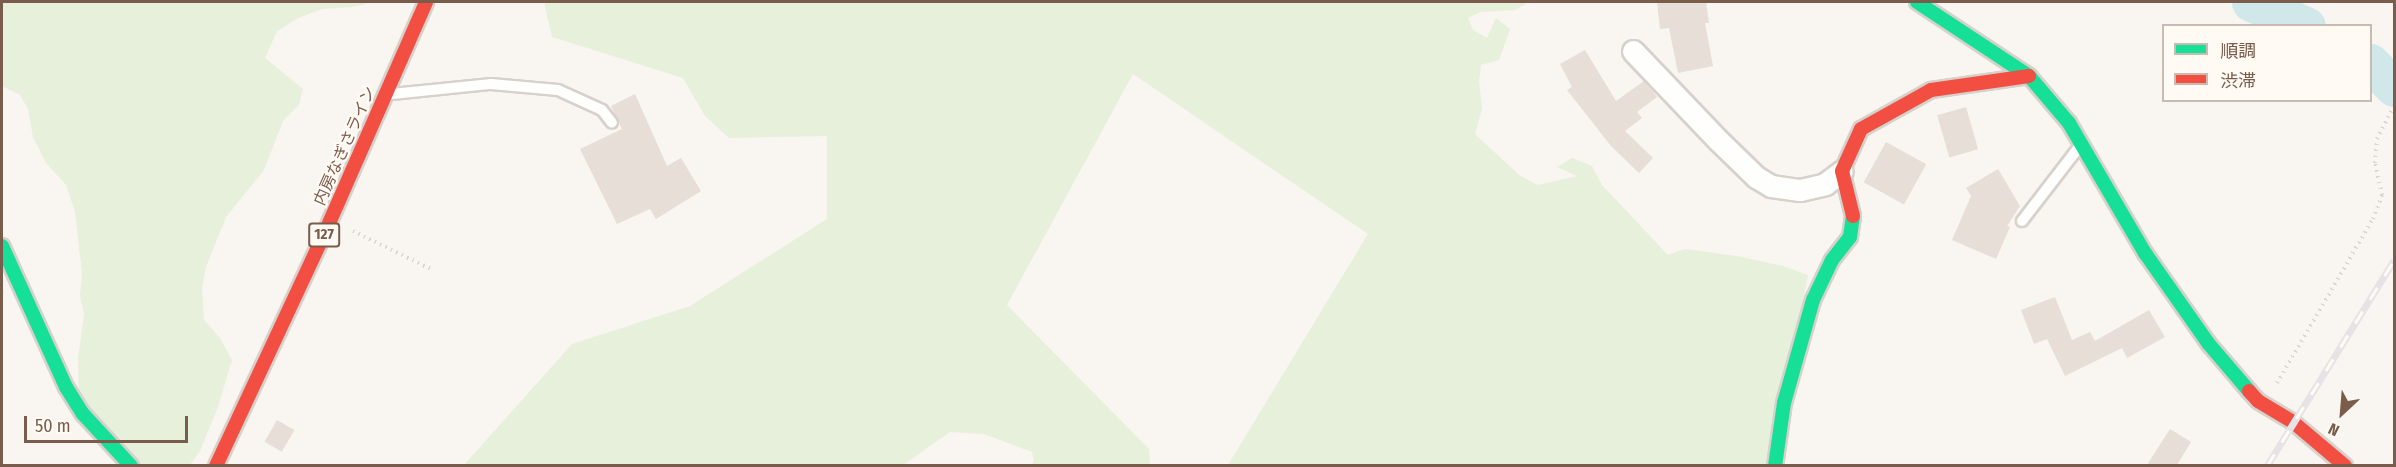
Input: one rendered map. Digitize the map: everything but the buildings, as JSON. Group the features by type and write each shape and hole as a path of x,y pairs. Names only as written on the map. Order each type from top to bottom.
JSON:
{"main road":[{"name":"内房なぎさライン","path":"216,465 330,221 426,2"},
{"path":"1917,2 2029,76 2069,123 2157,271 2208,343 2264,404 2293,422 2345,465"},
{"path":"1775,465 1784,404 1813,300 1832,260 1850,237 1854,211 1842,171 1862,129 1931,90 2029,76"},
{"path":"2,246 66,387 83,414 131,465"}],"street":[{"path":"1633,51 1719,141 1756,177 1771,186 1800,190 1825,184 1842,171"}],"lane":[{"path":"385,95 491,84 522,85 558,90 580,98 602,110 612,123"},
{"path":"2022,221 2081,144"}],"path":[{"path":"2264,404 2373,219 2382,195 2375,163 2377,139 2393,107"},
{"path":"330,221 431,269"}],"green space":[{"path":"2,2 374,2 353,7 322,9 298,18 277,31 265,58 303,89 299,105 283,121 264,170 226,217 206,267 202,288 204,320 220,338 232,360 218,407 200,451 190,465 139,465 79,400 78,358 84,314 80,296 82,274 75,212 66,185 46,163 33,137 28,109 20,95 2,86"},
{"path":"544,2 1529,2 1515,10 1480,12 1468,18 1473,30 1487,38 1496,18 1510,29 1499,60 1481,65 1479,81 1482,109 1475,134 1519,175 1538,185 1577,176 1557,167 1572,158 1592,166 1602,185 1668,255 1685,249 1736,256 1783,266 1808,275 1771,465 1228,465 1368,234 1133,74 1007,305 1149,449 1150,465 1031,465 1034,461 1032,452 984,434 950,432 903,465 463,466 572,344 690,306 827,219 827,136 729,138 705,116 683,78 552,37"}],"waterway":[{"path":"2251,2 2301,24"},
{"path":"2372,65 2394,87"}],"railway":[{"path":"2267,466 2394,260"}],"traffic: fast":[{"path":"1917,2 2029,76 2069,123 2145,253 2208,343 2249,391"},
{"path":"1775,466 1784,403 1813,300 1832,260 1850,237 1853,216"},
{"path":"2,246 66,387 83,414 131,466"}],"traffic: jam":[{"path":"216,466 330,221 426,2"},
{"path":"1853,216 1842,171 1861,129 1931,90 2029,76"},
{"path":"2249,391 2258,401 2293,422 2345,466"}]}
